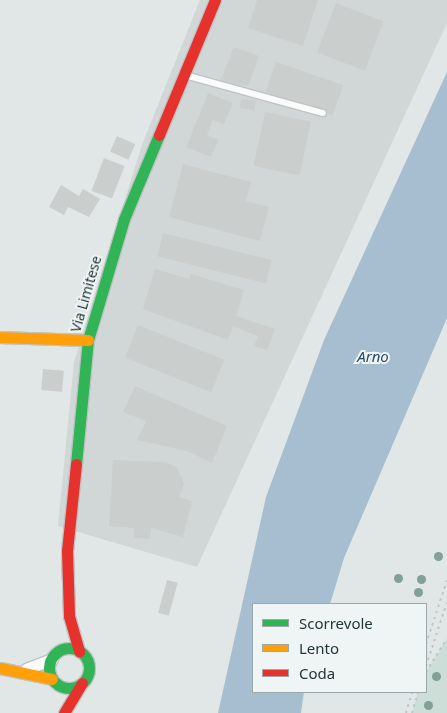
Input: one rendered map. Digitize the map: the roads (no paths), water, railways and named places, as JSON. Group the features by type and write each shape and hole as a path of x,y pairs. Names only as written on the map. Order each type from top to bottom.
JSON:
{"main road":[{"name":"Via Limitese","path":"62,713 82,683 88,663 80,652 69,616 67,551 88,340 124,219 215,0"},
{"path":"0,337 88,340"},
{"name":"Via Limitese","path":"62,713 55,682 54,656 69,616"},
{"path":"54,656 68,649 80,652"},
{"path":"0,668 18,670 70,688 82,683"}],"street":[{"path":"18,670 54,656"}],"lane":[{"path":"185,75 323,113"}],"water":[{"name":"Arno","path":"447,72 447,318 344,558 330,603 252,603 252,693 304,693 301,713 218,713 266,497 324,340"}]}
